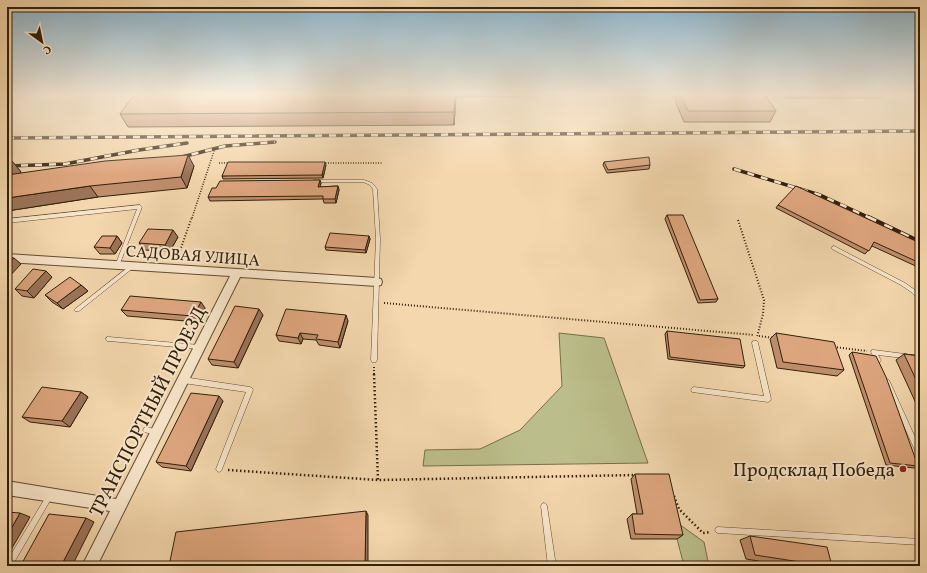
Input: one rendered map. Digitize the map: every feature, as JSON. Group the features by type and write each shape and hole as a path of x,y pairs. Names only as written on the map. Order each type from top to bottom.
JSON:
{"street":[{"name":"САДОВАЯ УЛИЦА","path":"7,258 172,270 376,282"},
{"name":"ТРАНСПОРТНЫЙ ПРОЕЗД","path":"89,566 120,506 152,431 182,380 237,273"},
{"path":"7,488 49,496 120,506"}],"lane":[{"path":"307,181 364,181 371,184 375,189 378,239 374,360"},
{"path":"7,221 140,208 117,266"},
{"path":"834,248 899,281 920,298"},
{"path":"77,310 131,267"},
{"path":"109,339 199,347"},
{"path":"694,390 768,399 755,343"},
{"path":"874,352 920,358"},
{"path":"874,352 881,367"},
{"path":"884,374 920,455"},
{"path":"182,380 250,390 219,469"},
{"path":"8,566 49,496"},
{"path":"544,506 552,566"},
{"path":"718,530 920,542"}],"path":[{"path":"172,270 206,178 215,148"},
{"path":"219,163 235,163"},
{"path":"320,163 382,163"},
{"path":"738,220 764,300 765,313 755,343"},
{"path":"376,302 781,339"},
{"path":"828,346 874,352"},
{"path":"374,360 378,480"},
{"path":"219,469 378,480 637,475"},
{"path":"671,490 679,509 703,533 718,530"}],"green space":[{"path":"559,333 604,338 648,463 423,466 425,450 480,449 520,430 562,386"},
{"path":"672,519 704,542 709,566 684,566"}],"building":[{"path":"188,155 181,177 90,186 7,198 7,175 105,161"},
{"path":"649,157 650,165 608,170 604,162"},
{"path":"228,162 325,162 322,175 222,176"},
{"path":"320,180 318,187 338,186 335,199 323,199 323,196 208,197 212,188 216,188 220,181"},
{"path":"796,186 920,243 920,263 874,242 869,251 778,205"},
{"path":"667,215 683,215 718,299 700,300"},
{"path":"148,229 173,230 165,245 139,243"},
{"path":"330,233 369,236 365,250 325,247"},
{"path":"102,236 117,236 110,248 94,247"},
{"path":"7,257 14,258 7,265"},
{"path":"33,269 46,271 27,291 15,289"},
{"path":"70,277 81,285 57,303 45,295"},
{"path":"130,296 201,302 193,316 121,310"},
{"path":"235,306 259,309 234,362 208,359"},
{"path":"286,309 346,315 338,342 316,339 318,335 300,333 298,338 276,335"},
{"path":"667,331 740,339 745,366 670,357"},
{"path":"776,333 834,342 844,370 783,362"},
{"path":"852,352 876,356 886,377 918,466 890,463"},
{"path":"904,354 920,356 920,388"},
{"path":"42,387 81,392 62,421 22,417"},
{"path":"191,393 219,396 186,466 156,462"},
{"path":"635,474 669,474 683,535 635,534 632,514 643,514"},
{"path":"366,511 365,566 169,566 176,532"},
{"path":"7,512 20,513 7,536"},
{"path":"49,514 86,518 61,566 21,565"},
{"path":"750,536 827,547 832,566 755,555"}],"railway":[{"path":"7,138 920,131"},
{"path":"178,158 225,146 275,142"},
{"path":"7,166 65,164 139,150 187,143"},
{"path":"734,169 820,195 870,218"},
{"path":"868,217 920,242"}],"place":[{"name":"Продсклад Победа","path":"903,469"}]}
